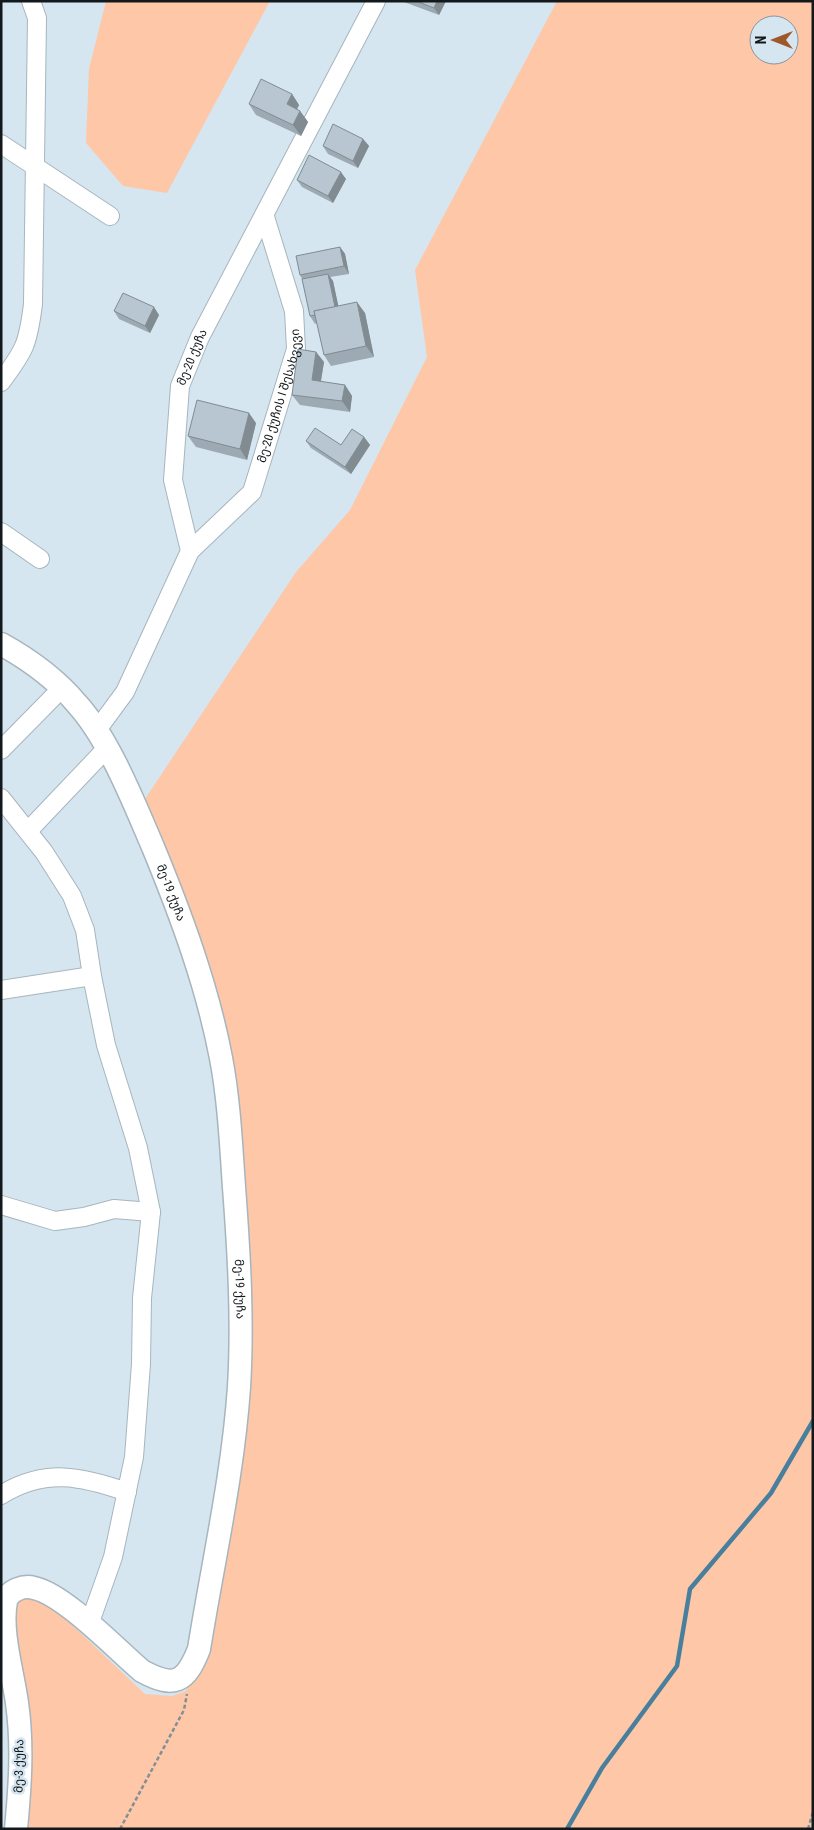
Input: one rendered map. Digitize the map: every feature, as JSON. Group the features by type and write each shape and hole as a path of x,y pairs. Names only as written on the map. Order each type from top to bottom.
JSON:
{"street":[{"path":"1,382 24,352 30,332 33,304 36,18 31,1"},
{"name":"მე-20 ქუჩა","path":"190,551 173,480 180,386 200,337 265,217 376,1"},
{"path":"1,144 110,216"},
{"name":"მე-20 ქუჩის I შესახვევი","path":"190,551 252,492 296,348 294,311 265,217"},
{"path":"1,532 40,559"},
{"path":"28,831 102,739 190,551"},
{"name":"მე-19 ქუჩა","path":"1,644 32,662 62,688 78,704 102,739 133,799 176,903 204,988 222,1059 231,1140 238,1244 239,1386 232,1456 220,1530 199,1649 190,1670"},
{"path":"1,750 62,688"},
{"path":"1,798 28,831 72,896 85,930 106,1045 138,1148 152,1212 142,1298 141,1364 134,1457 113,1557 89,1625"},
{"path":"1,990 92,976"},
{"path":"1,1204 54,1221 84,1217 114,1209 152,1212"},
{"path":"1,1495 21,1484 38,1479 64,1476 96,1481 126,1492"},
{"path":"4,1599 23,1587 34,1587 65,1605 142,1671 166,1681 179,1679 190,1670"},
{"name":"მე-3 ქუჩა","path":"4,1599 4,1622 17,1703 21,1758 16,1829"}],"path":[{"path":"120,1829 184,1710 190,1670"},
{"path":"808,1829 813,1812"}],"shaded area":[{"path":"106,1 270,1 167,193 123,186 86,143 89,69"},
{"path":"557,1 813,1 813,1829 22,1829 12,1631 14,1603 29,1597 43,1601 53,1607 145,1694 172,1696 186,1691 207,1656 230,1519 238,1139 230,1048 193,927 143,802 296,572 350,510 427,357 415,270"}],"building":[{"path":"416,1 437,1 434,8"},
{"path":"261,79 292,94 287,104 300,111 293,125 249,104"},
{"path":"333,124 363,139 353,161 323,146"},
{"path":"309,155 341,172 328,196 297,180"},
{"path":"340,247 344,266 300,275 296,256"},
{"path":"328,274 335,307 314,311 315,315 310,316 302,279"},
{"path":"123,293 154,307 145,326 114,311"},
{"path":"357,302 366,346 324,355 314,311"},
{"path":"298,349 316,352 312,380 345,385 342,401 292,395"},
{"path":"197,400 249,413 240,449 188,436"},
{"path":"315,428 341,445 352,429 364,437 345,467 306,441"}],"waterway":[{"path":"567,1829 602,1768 677,1666 690,1589 771,1493 813,1421"}]}
